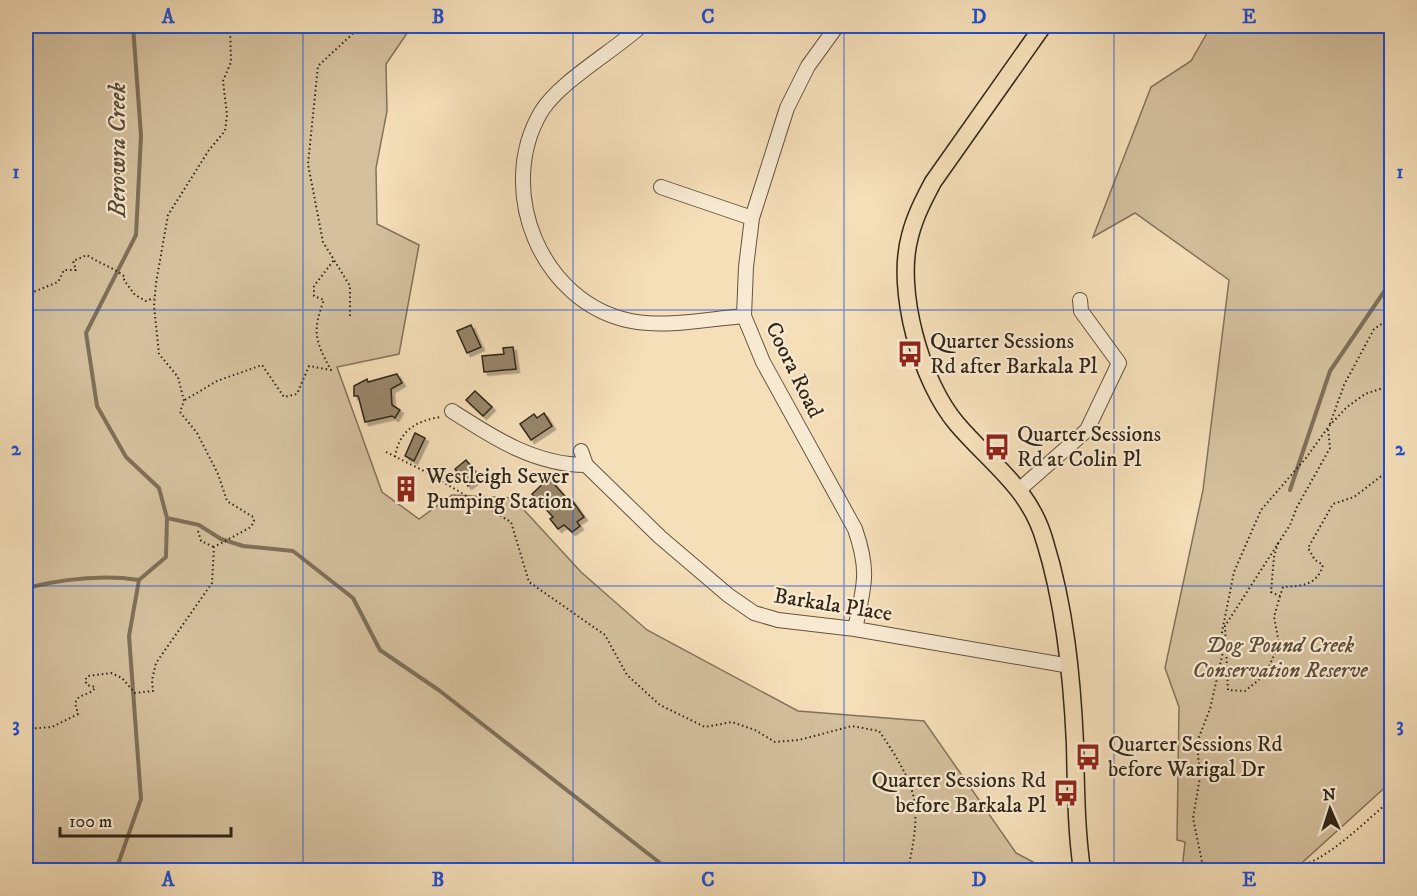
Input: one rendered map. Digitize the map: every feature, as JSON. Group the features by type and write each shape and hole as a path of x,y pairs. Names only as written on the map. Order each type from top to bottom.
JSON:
{"main road":[{"path":"1043,26 933,182 919,207 909,236 906,266 911,313 925,369 937,397 956,424 1020,489 1033,509 1045,541 1061,610 1070,666 1082,870"}],"street":[{"path":"641,26 567,85 542,110 530,136 522,173 524,204 534,238 549,266 569,292 597,311 632,321 665,323 744,316"},
{"name":"Coora Road","path":"837,26 796,87 752,218 746,267 744,316 763,362 855,529 864,556 865,580 855,629"},
{"path":"661,187 752,218"},
{"path":"1020,489 1087,430 1119,363 1081,311 1080,300"},
{"name":"Barkala Place","path":"452,411 484,432 541,460 584,458 660,537 728,595 754,613 804,624 855,629 1070,666"}],"path":[{"path":"214,547 251,526 254,521 253,517 227,501 218,474 198,435 180,412 184,401 178,377 159,354 154,298 168,215 208,150 225,131 228,115 223,81 231,62 230,26"},
{"path":"350,316 350,286 323,243 308,164 318,66 361,26"},
{"path":"26,295 58,282 64,270 76,270 73,261 87,255 99,264 112,266 125,277 124,280 135,295 146,301 154,298"},
{"path":"184,401 217,381 262,365 284,397 297,394 309,366 331,370 315,341 318,316 324,300 314,296 314,286 334,260"},
{"path":"1392,317 1374,329 1344,385 1328,427 1330,448 1278,541 1225,626 1228,690 1245,692 1266,674 1279,643 1274,617 1283,587 1304,586 1315,580 1323,565 1315,560 1308,548 1333,504 1354,497 1392,468"},
{"path":"1198,870 1202,862 1193,818 1200,777 1197,742 1210,709 1223,652 1222,632 1234,572 1261,510 1306,458 1328,427 1347,407 1365,394 1392,385"},
{"path":"396,457 402,437 412,427 420,421 441,417 452,411"},
{"path":"386,452 424,471 511,522 529,582 605,635 627,675 660,705 705,727 732,722 755,730 775,742 799,740 852,726 879,730 899,760 915,804 913,848 908,870"},
{"path":"198,531 201,541 214,547"},
{"path":"1278,541 1270,592 1280,596"},
{"path":"26,729 51,727 78,714 75,703 79,697 93,691 95,687 87,685 85,680 88,676 111,673 122,678 128,689 135,693 153,691 152,680 156,663 212,583 214,547"},
{"path":"1296,865 1312,862 1328,852 1392,799"}],"green space":[{"path":"26,26 412,26 386,64 387,111 376,168 377,224 419,245 399,354 337,367 382,492 419,519 452,495 513,498 581,572 647,630 798,711 924,721 1016,853 1048,870 26,870"},
{"name":"Dog Pound Creek Conservation Reserve","path":"1211,26 1391,26 1391,782 1294,870 1182,870 1185,842 1177,840 1179,707 1165,668 1203,490 1229,280 1135,213 1093,237 1151,87 1191,61"}],"building":[{"path":"471,325 481,347 467,353 457,331"},
{"path":"513,347 516,369 484,372 482,356 504,354 503,348"},
{"path":"397,374 402,383 391,389 392,405 400,410 395,418 392,416 365,422 358,396 354,396 354,386 367,379 368,382"},
{"path":"475,391 492,407 483,416 466,400"},
{"path":"544,413 552,426 531,440 520,424 534,414 537,418"},
{"path":"415,433 425,438 414,461 405,456"},
{"path":"466,460 480,477 468,486 455,469"},
{"path":"549,478 569,501 571,499 584,517 577,522 580,526 572,532 564,525 558,529 550,519 553,517 532,494"}],"waterway":[{"name":"Berowra Creek","path":"26,588 82,578 110,577 139,580 166,557 167,518 159,488 126,457 97,406 86,333 136,235 141,136 133,26"},
{"path":"1290,490 1330,371 1392,280"},
{"path":"167,518 199,525 221,539 243,546 293,551 353,598 380,650 440,691 669,870"},
{"path":"116,870 141,799 129,636 139,580"}],"place":[{"name":"Quarter Sessions Rd after Barkala Pl","path":"910,354"},
{"name":"Quarter Sessions Rd at Colin Pl","path":"997,447"},
{"name":"Westleigh Sewer Pumping Station","path":"406,489"},
{"name":"Quarter Sessions Rd before Warigal Dr","path":"1088,757"},
{"name":"Quarter Sessions Rd before Barkala Pl","path":"1066,793"}]}
